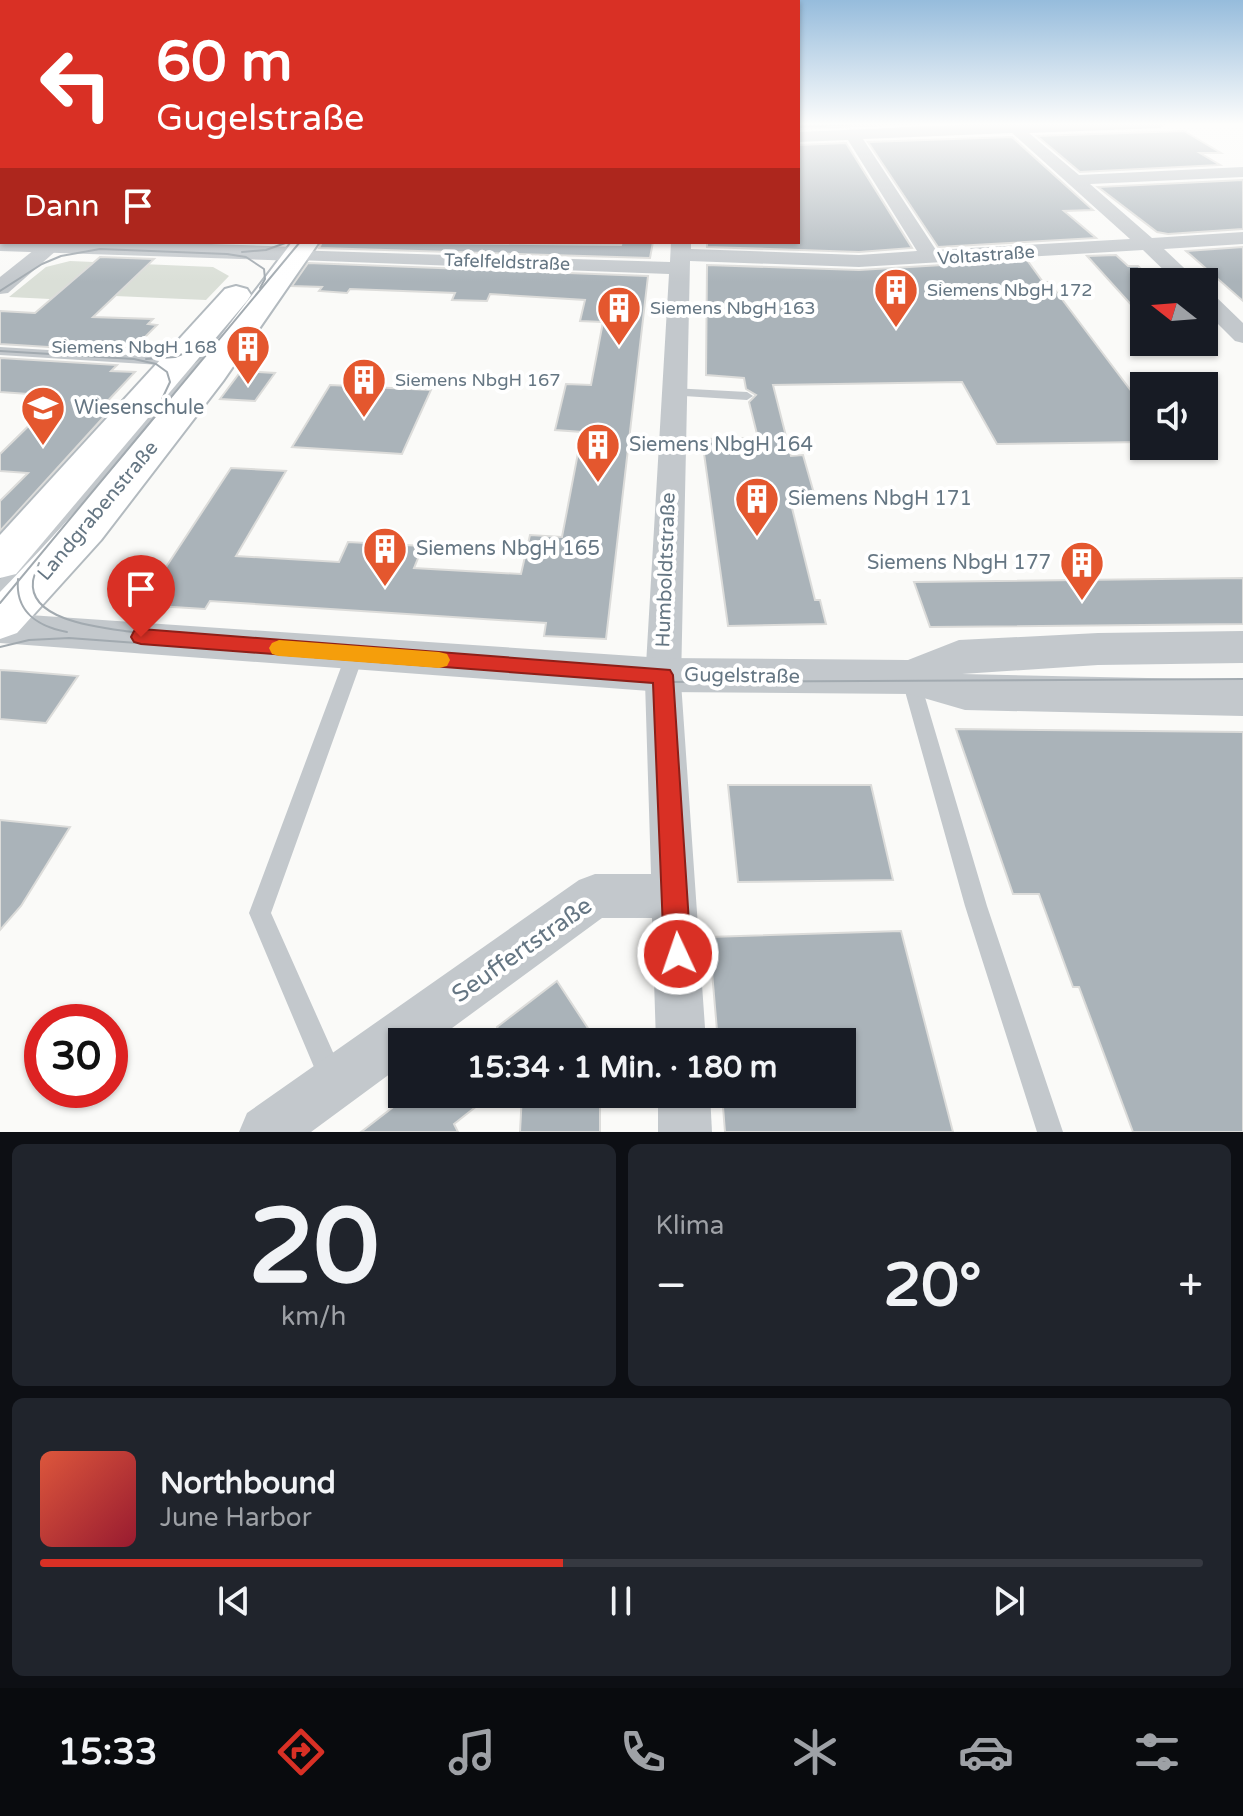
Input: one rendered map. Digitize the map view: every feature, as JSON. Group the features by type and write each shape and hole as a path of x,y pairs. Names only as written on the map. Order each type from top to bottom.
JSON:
{"main road":[{"name":"Landgrabenstraße","path":"0,621 78,540 211,374 289,248"},
{"name":"Landgrabenstraße","path":"11,567 166,382 289,248"}],"street":[{"path":"879,176 931,258"},
{"path":"1071,176 1173,268"},
{"path":"1076,180 1163,176"},
{"name":"Voltastraße","path":"680,255 859,261 1243,238"},
{"name":"Tafelfeldstraße","path":"0,244 680,255"},
{"path":"0,288 53,244"},
{"name":"Humboldtstraße","path":"680,255 672,392 663,675 680,1028"},
{"path":"1218,312 1243,336"},
{"name":"Gugelstraße","path":"0,628 663,675 910,677 965,692 1243,698"},
{"name":"Gugelstraße","path":"910,677 959,657 1098,649 1243,647"},
{"name":"Seuffertstraße","path":"266,1132 595,896 675,896"},
{"path":"684,1108 685,1132"}],"lane":[{"path":"0,351 166,382 189,373 235,339"},
{"path":"672,392 747,396"},
{"path":"0,588 11,567"},
{"path":"0,615 11,567"},
{"path":"334,1084 260,913 355,654"},
{"path":"910,677 976,906 1050,1132"}],"shaded area":[{"path":"70,261 213,267 229,276 206,300 115,296 137,274 83,272 50,299 9,297 46,267"}],"building":[{"path":"800,176 867,176 912,248 859,252 707,247 707,244 800,244"},
{"path":"891,176 1055,176 1093,210 1064,211 1096,238 938,247"},
{"path":"1243,180 1243,229 1168,234 1157,232 1098,187"},
{"path":"321,244 653,244 650,258 319,248"},
{"path":"1243,247 1243,301 1218,279 1218,268 1205,268 1186,251"},
{"path":"1116,255 1128,266 1140,268 1130,268 1130,304 1087,256"},
{"path":"100,257 154,259 93,317 153,319 148,324 157,325 130,352 0,344 0,311 35,313"},
{"name":"Siemens NbgH 172","path":"1027,260 1043,282 1049,282 1130,389 1130,442 997,444 962,382 773,385 791,456 803,455 817,504 791,504 815,600 820,600 826,624 728,626 702,439 758,438 749,402 756,395 746,389 744,378 706,375 707,265 859,270"},
{"path":"308,263 648,276 606,639 544,636 546,623 210,601 205,609 141,605 231,468 286,471 236,556 339,562 348,542 423,546 414,568 521,574 530,535 562,537 582,432 555,430 566,384 591,385 603,322 580,321 585,300 490,294 487,301 452,300 455,293 350,289 347,293 319,291 322,287 292,286"},
{"name":"Wiesenschule","path":"0,358 117,365 111,371 135,372 101,408 111,409 0,531 0,501 28,473 0,471 0,454 59,396 0,392"},
{"name":"Siemens NbgH 168","path":"241,371 275,373 255,401 220,399"},
{"name":"Siemens NbgH 167","path":"330,385 431,390 402,454 292,447"},
{"name":"Siemens NbgH 177","path":"1243,578 1243,624 930,627 914,582"},
{"path":"0,670 78,676 46,723 0,719"},
{"path":"956,729 1243,732 1243,1132 1133,1132 1079,987 1073,987 1039,894 1013,894"},
{"path":"728,785 871,785 893,880 738,882"},
{"path":"0,820 70,827 21,906 0,930"},
{"path":"901,931 953,1132 725,1132 723,1108 856,1108 856,1028 717,1028 709,937"},
{"path":"557,981 588,1028 498,1028"},
{"path":"392,1108 474,1108 454,1124 458,1132 361,1132"},
{"path":"521,1108 600,1108 600,1132 520,1132"}],"tram line":[{"path":"242,252 266,250 282,244"},
{"path":"18,581 298,244"},
{"path":"0,291 42,264 61,256 100,249 246,257 264,269 265,279 260,288"},
{"path":"146,359 175,357 214,341"},
{"path":"0,351 134,359 156,364 167,372 170,382 162,399"},
{"path":"39,563 33,581 35,595 43,606 55,614 87,625 132,632"},
{"path":"0,603 18,581"},
{"path":"18,581 20,600 30,616 46,626 67,632"},
{"path":"0,647 29,640 69,638 663,682 1243,679"}],"slow traffic":[{"path":"279,648 439,660"}],"place":[{"name":"Siemens NbgH 172","path":"896,329"},
{"name":"Siemens NbgH 163","path":"619,347"},
{"name":"Siemens NbgH 168","path":"248,386"},
{"name":"Siemens NbgH 167","path":"364,419"},
{"name":"Wiesenschule","path":"43,447"},
{"name":"Siemens NbgH 164","path":"598,484"},
{"name":"Siemens NbgH 171","path":"757,538"},
{"name":"Siemens NbgH 165","path":"385,588"},
{"name":"Siemens NbgH 177","path":"1082,602"}],"route":[{"path":"141,637 663,675 678,954"}]}
